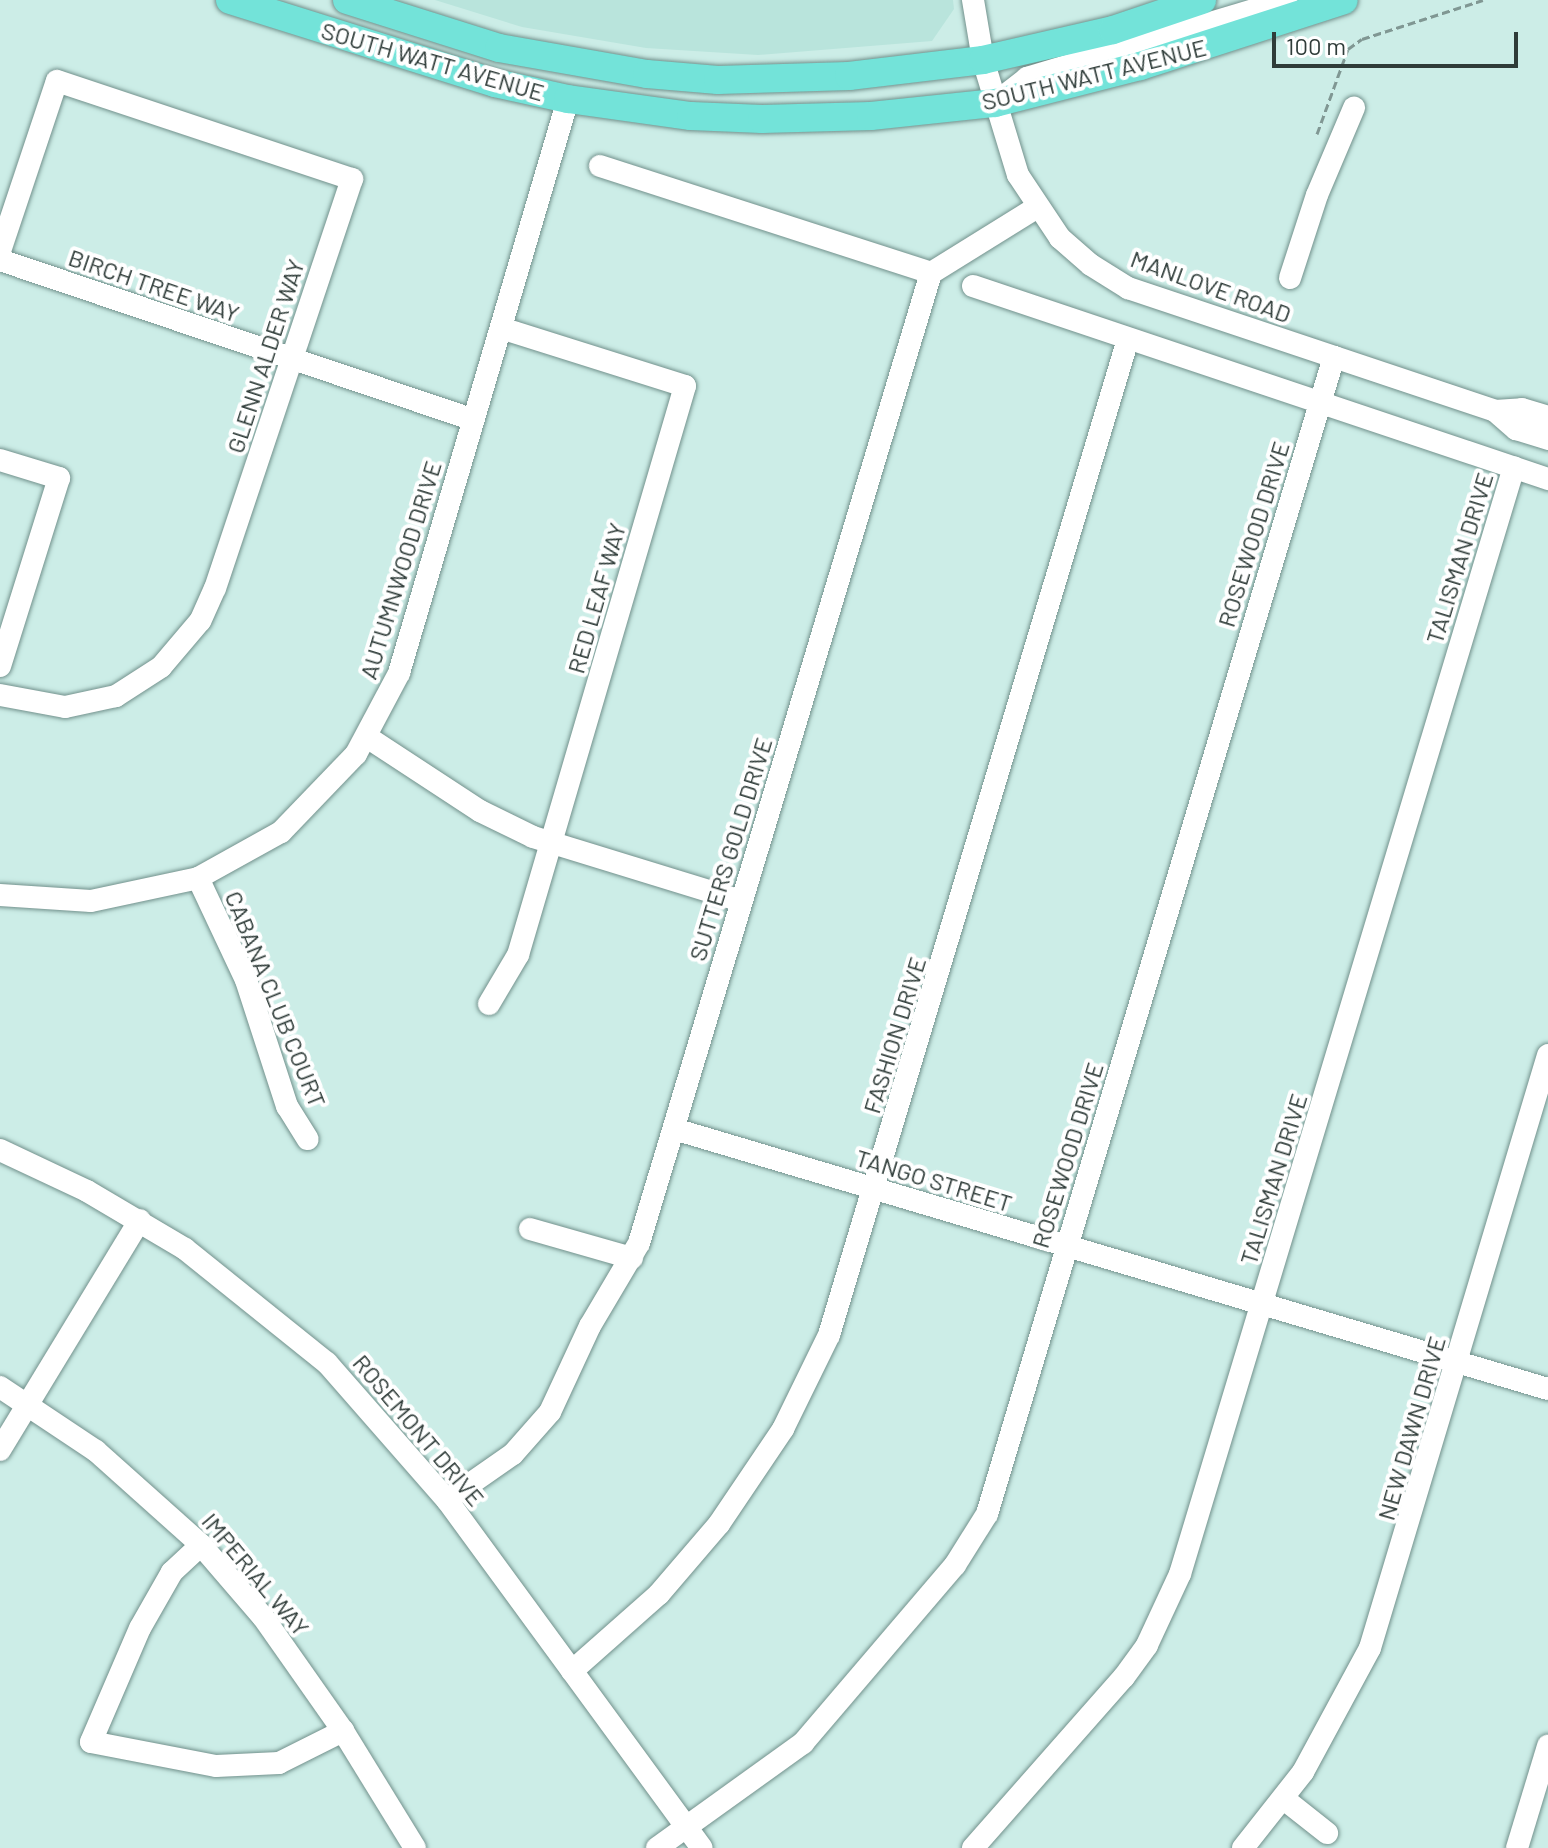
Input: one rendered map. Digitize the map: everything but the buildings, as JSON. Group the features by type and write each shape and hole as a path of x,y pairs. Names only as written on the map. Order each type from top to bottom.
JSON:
{"main road":[{"name":"SOUTH WATT AVENUE","path":"230,0 434,66 568,99 762,119 871,116 995,103 1169,58 1344,0"},
{"name":"SOUTH WATT AVENUE","path":"347,0 499,48 647,74 787,80 983,60 1113,30 1202,0"}],"street":[{"name":"MANLOVE ROAD","path":"973,0 983,60 1018,175 1036,208 1060,238 1128,288 1495,411 1516,429 1548,439"},
{"path":"995,103 1027,78 1287,0"},
{"name":"GLENN ALDER WAY","path":"0,251 57,81 352,179 212,596 175,653 132,689 99,702 48,707 0,695"},
{"name":"AUTUMNWOOD DRIVE","path":"0,895 91,901 198,878 250,852 309,808 367,737 399,673 568,99"},
{"path":"1290,278 1317,195 1354,108"},
{"path":"600,166 931,273 1036,208"},
{"name":"BIRCH TREE WAY","path":"0,260 474,420"},
{"name":"SUTTERS GOLD DRIVE","path":"447,1500 513,1454 539,1427 560,1396 590,1326 632,1258 674,1129 931,273"},
{"path":"973,286 1548,479"},
{"name":"RED LEAF WAY","path":"489,1004 518,955 685,386 501,328"},
{"name":"FASHION DRIVE","path":"572,1671 667,1585 753,1478 829,1335 1128,339"},
{"name":"ROSEWOOD DRIVE","path":"657,1848 803,1743 968,1549 994,1495 1334,357"},
{"name":"MANLOVE ROAD","path":"1495,411 1522,409 1548,417"},
{"path":"0,460 59,478 0,666"},
{"name":"TALISMAN DRIVE","path":"973,1848 1112,1692 1165,1610 1262,1305 1514,467"},
{"path":"367,737 497,821 551,843 741,901"},
{"name":"CABANA CLUB COURT","path":"198,878 246,980 287,1106 308,1139"},
{"name":"NEW DAWN DRIVE","path":"1243,1848 1284,1799 1328,1732 1370,1648 1548,1055"},
{"name":"TANGO STREET","path":"674,1129 1548,1389"},
{"name":"ROSEMONT DRIVE","path":"0,1150 140,1220 229,1280 327,1363 447,1500 702,1848"},
{"path":"0,1450 140,1220"},
{"path":"530,1229 632,1258"},
{"name":"IMPERIAL WAY","path":"0,1387 142,1488 201,1545 263,1617 343,1731 415,1848"},
{"path":"201,1545 172,1572 140,1628 91,1742 216,1766 279,1763 343,1731"},
{"path":"1517,1848 1548,1746"},
{"path":"1284,1799 1327,1833"}],"path":[{"path":"1317,134 1348,49 1362,39 1483,0"}],"shaded area":[{"path":"435,0 953,0 954,9 932,41 758,55 646,48 522,27"}]}
